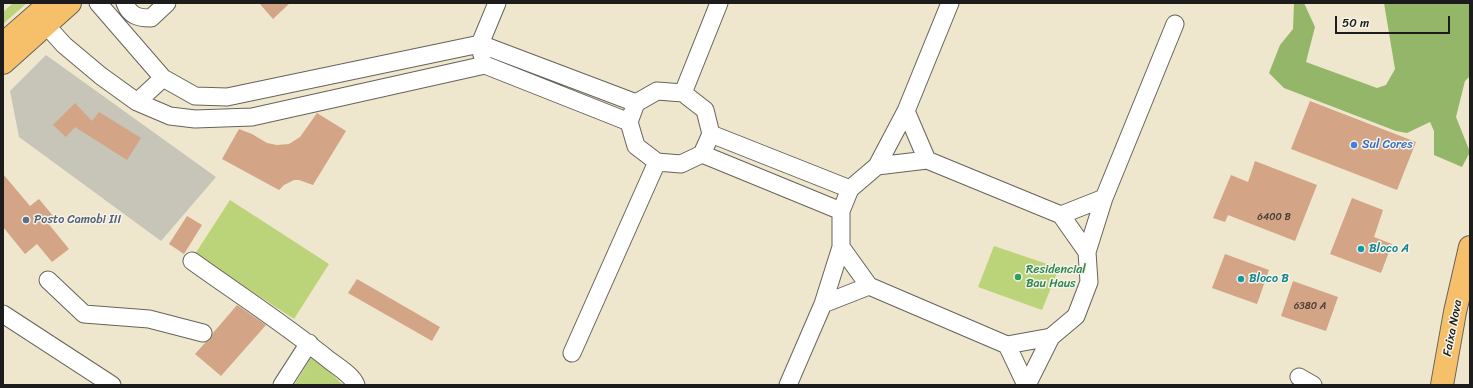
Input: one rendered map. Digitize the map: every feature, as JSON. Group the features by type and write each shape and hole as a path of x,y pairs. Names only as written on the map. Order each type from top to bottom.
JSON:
{"main road":[{"path":"3,44 50,3"},
{"path":"46,25 65,3"},
{"path":"3,63 70,3"},
{"name":"Faixa Nova","path":"1442,385 1455,312 1470,247"}],"street":[{"path":"98,3 163,78 195,96 227,97 480,44 636,104"},
{"path":"125,3 131,13 140,18 151,18 168,3"},
{"path":"485,65 480,44 497,3"},
{"path":"683,93 719,3"},
{"path":"788,385 823,304 841,247 841,211 850,189 876,166 906,111 950,3"},
{"path":"1026,385 1051,337 1076,316 1089,282 1087,252 1104,198 1175,24"},
{"path":"46,25 64,45 90,67 137,102 170,116 195,119 252,117 485,65 629,122"},
{"path":"137,102 163,78"},
{"path":"657,91 683,93 705,110 711,134 702,154 682,164 658,162 636,146 629,122 636,104 657,91"},
{"path":"906,111 927,160"},
{"path":"711,134 850,189"},
{"path":"702,154 841,211"},
{"path":"876,166 927,160 1061,215 1087,252"},
{"path":"572,353 658,162"},
{"path":"1061,215 1104,198"},
{"path":"841,247 869,286 1008,345 1051,337"},
{"path":"192,261 308,343 349,376 356,385"},
{"path":"48,280 84,314 149,320 203,333"},
{"path":"823,304 869,286"},
{"path":"3,314 112,385"},
{"path":"282,385 308,343"},
{"path":"1008,345 1026,385"}],"shaded area":[{"path":"46,55 216,177 161,241 19,137 10,91"}],"green space":[{"path":"13,3 27,3 3,24 3,12"},
{"path":"1294,3 1304,3 1315,27 1306,62 1377,88 1386,85 1395,69 1384,3 1470,3 1470,76 1465,81 1456,117 1470,152 1462,167 1434,155 1434,131 1430,122 1407,133 1396,131 1284,88 1269,73 1280,45 1293,29"},
{"path":"230,200 329,264 294,319 195,254"},
{"name":"Residencial Bau Haus","path":"994,246 1059,268 1042,310 978,287"},
{"path":"313,355 343,385 294,385"}],"building":[{"path":"259,3 290,3 273,19"},
{"name":"Sul Cores","path":"1310,101 1416,142 1397,190 1291,149"},
{"path":"75,103 92,121 99,112 141,138 127,160 75,127 66,137 53,125"},
{"path":"317,113 346,131 313,185 299,180 294,180 284,185 279,190 222,159 239,129 252,134 267,143 277,145 289,144 300,137"},
{"path":"1255,161 1317,185 1295,241 1228,215 1225,222 1213,218 1231,175 1248,182"},
{"name":"Posto Camobi III","path":"3,174 30,206 39,199 54,217 47,222 69,249 52,262 37,244 25,254 3,227"},
{"name":"Bloco A","path":"1352,198 1383,210 1374,237 1392,244 1381,273 1330,254"},
{"path":"187,216 202,225 184,254 169,244"},
{"name":"Bloco B","path":"1225,254 1269,270 1257,304 1212,288"},
{"path":"357,279 440,327 432,341 348,293"},
{"path":"1293,281 1338,297 1326,331 1281,316"},
{"path":"237,305 266,325 221,376 195,354 205,343 210,340 213,333"}],"place":[{"name":"Sul Cores","path":"1354,145"},
{"name":"Posto Camobi III","path":"26,220"},
{"name":"Bloco A","path":"1361,249"},
{"name":"Residencial Bau Haus","path":"1018,277"},
{"name":"Bloco B","path":"1241,279"}]}
